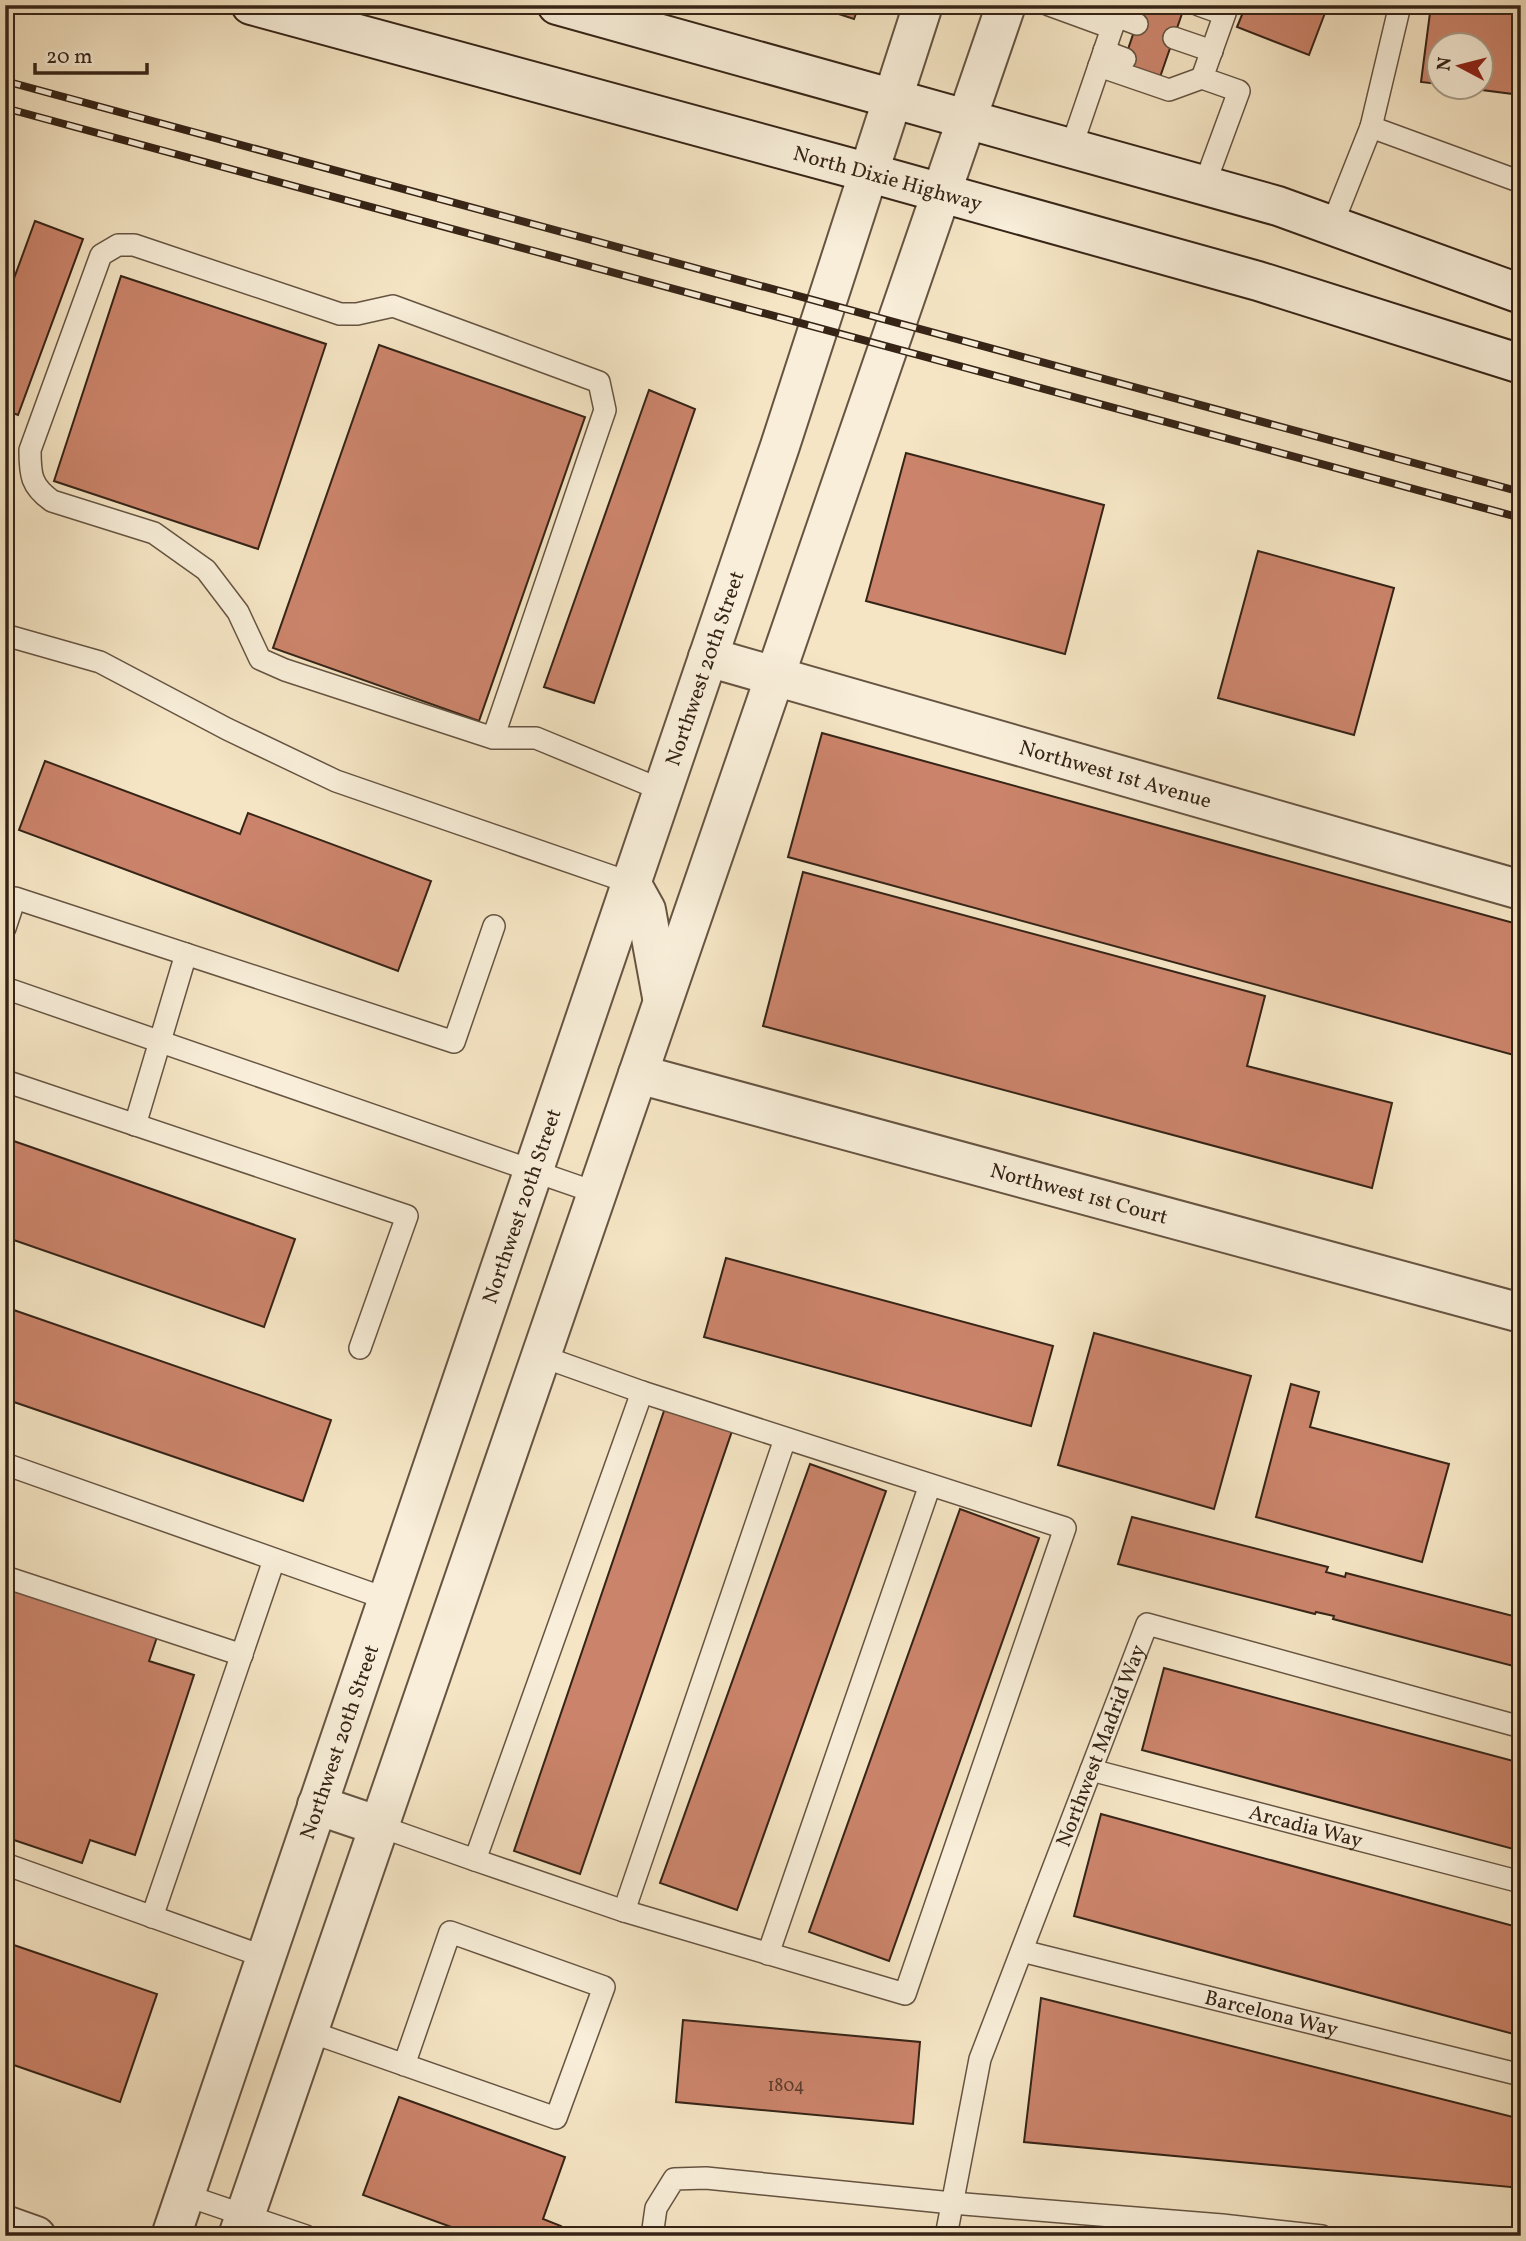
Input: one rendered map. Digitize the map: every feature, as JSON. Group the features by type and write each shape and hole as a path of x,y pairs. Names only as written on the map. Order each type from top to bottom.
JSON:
{"street":[{"name":"North Dixie Highway","path":"251,5 1258,281 1521,364"},
{"path":"557,5 1278,206 1521,294"},
{"name":"Northwest 20th Street","path":"171,2236 708,657 870,173 923,5"},
{"path":"242,2226 1006,5"},
{"name":"Northwest 1st Avenue","path":"708,657 1521,890"},
{"path":"631,883 646,910 663,1002"},
{"name":"Northwest 1st Court","path":"638,1074 1521,1313"},
{"path":"317,1805 379,1826"},
{"path":"5,2225 36,2236"}],"lane":[{"path":"1049,5 1116,17 1137,24"},
{"path":"1102,59 1169,90 1196,80 1212,51 1226,10 1199,5"},
{"path":"1332,225 1371,127 1400,5"},
{"path":"1071,148 1116,17"},
{"path":"1174,38 1212,51"},
{"path":"1102,59 1125,59"},
{"path":"1162,72 1239,91 1204,186"},
{"path":"1371,127 1521,181"},
{"path":"493,738 605,410 599,382 393,306 357,314 340,314 134,245 118,246 101,255 30,450 30,473 38,492 52,501 154,533 206,570 238,612 260,659 285,670 493,738 536,738 662,790"},
{"path":"5,635 100,662 227,729 336,781 631,883"},
{"path":"5,928 15,898 454,1042 494,926"},
{"path":"135,1125 186,954"},
{"path":"5,988 597,1193"},
{"path":"5,1081 407,1216 360,1348"},
{"path":"379,1826 624,1911 905,1994 1065,1528 642,1392 541,1356"},
{"path":"475,1860 642,1392"},
{"path":"624,1911 785,1438"},
{"path":"5,1464 387,1600"},
{"path":"768,1954 930,1485"},
{"path":"152,1917 274,1560"},
{"path":"5,1577 242,1654"},
{"name":"Northwest Madrid Way","path":"946,2236 980,2059 1147,1624 1521,1727"},
{"name":"Arcadia Way","path":"1091,1770 1521,1882"},
{"path":"5,1864 265,1956"},
{"path":"308,2031 404,2065 556,2118 604,1987 450,1932 404,2065"},
{"name":"Barcelona Way","path":"1022,1951 1521,2075"},
{"path":"652,2236 656,2207 674,2179 706,2178 1322,2236"},
{"path":"185,2195 242,2226 306,2236"}],"building":[{"path":"811,5 859,5 854,19"},
{"path":"1143,5 1185,5 1159,80 1122,67"},
{"path":"1246,5 1328,5 1309,55 1237,27"},
{"path":"1431,5 1521,5 1521,95 1494,92 1494,32 1427,32"},
{"path":"1424,59 1424,82 1421,82"},
{"path":"35,221 83,239 18,415 5,410 5,303"},
{"path":"121,276 326,344 258,549 54,481"},
{"path":"379,345 585,417 479,721 273,648"},
{"path":"649,390 695,409 594,703 544,687"},
{"path":"906,453 1104,505 1065,654 866,601"},
{"path":"1258,551 1394,588 1354,735 1218,698"},
{"path":"822,733 1521,925 1521,1057 788,857"},
{"path":"45,761 240,834 248,813 431,881 398,971 19,830"},
{"path":"803,872 1265,996 1247,1066 1392,1103 1372,1188 763,1026"},
{"path":"5,1138 295,1239 264,1327 5,1237"},
{"path":"726,1258 1053,1346 1031,1426 704,1337"},
{"path":"5,1307 331,1420 303,1501 5,1399"},
{"path":"1094,1333 1251,1376 1214,1509 1058,1465"},
{"path":"1291,1384 1319,1392 1310,1427 1449,1464 1422,1562 1256,1517"},
{"path":"665,1408 732,1431 580,1874 514,1851"},
{"path":"810,1464 886,1491 737,1910 660,1883"},
{"path":"960,1509 1039,1538 889,1961 809,1932"},
{"path":"1132,1517 1328,1567 1326,1572 1345,1577 1346,1573 1521,1618 1521,1668 1333,1619 1334,1616 1315,1614 1118,1564"},
{"path":"5,1586 157,1637 149,1661 194,1675 135,1855 90,1840 82,1863 5,1837"},
{"path":"1164,1668 1521,1763 1521,1851 1142,1750"},
{"path":"1101,1814 1521,1928 1521,2036 1074,1916"},
{"path":"5,1942 157,1994 120,2102 5,2062"},
{"path":"1041,1998 1521,2119 1521,2188 1024,2142"},
{"path":"683,2020 920,2042 913,2124 676,2102"},
{"path":"399,2097 565,2157 543,2219 561,2226 558,2236 476,2236 363,2195"}],"railway":[{"path":"5,81 1521,492"},
{"path":"5,108 1521,518"}]}
